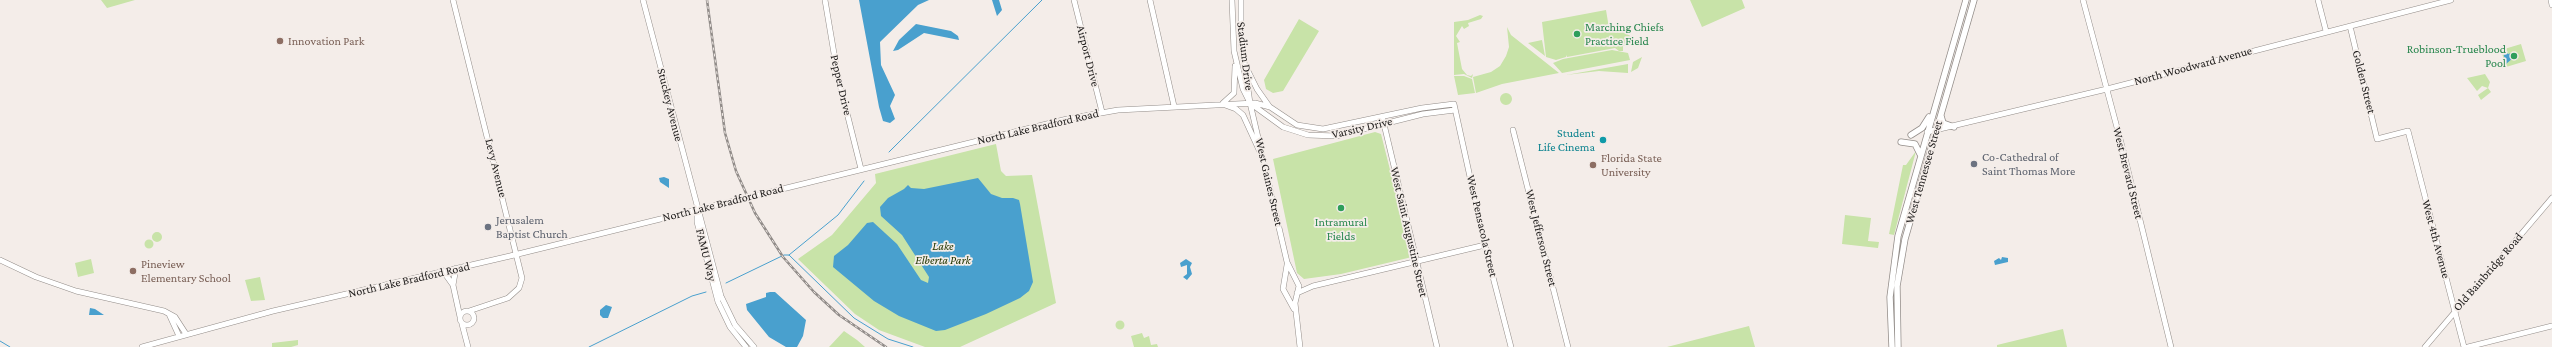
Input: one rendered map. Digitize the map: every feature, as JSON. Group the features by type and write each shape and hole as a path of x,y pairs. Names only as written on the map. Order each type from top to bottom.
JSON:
{"main road":[{"name":"West Tennessee Street","path":"1892,347 1889,310 1894,256 1920,156 1966,0"},
{"name":"West Tennessee Street","path":"1898,347 1896,302 1901,259 1974,0"},
{"path":"1911,135 1923,127 1934,108"},
{"path":"1941,113 1944,124 1954,127"},
{"path":"1901,142 1916,145 1920,156"}],"street":[{"name":"Levy Avenue","path":"453,0 518,254 522,278 520,288 508,298 468,311"},
{"name":"Stuckey Avenue","path":"643,0 697,210"},
{"name":"Pepper Drive","path":"825,0 838,77 861,170"},
{"name":"Airport Drive","path":"1074,0 1102,112"},
{"path":"1150,0 1174,106"},
{"name":"Stadium Drive","path":"1232,0 1231,6 1235,57 1242,84 1250,103"},
{"name":"Stadium Drive","path":"1241,0 1240,7 1243,53 1250,103"},
{"name":"West Brevard Street","path":"2083,0 2107,89 2171,347"},
{"path":"2318,0 2326,32"},
{"name":"North Woodward Avenue","path":"1927,134 2451,0"},
{"path":"2550,0 2552,5"},
{"name":"Golden Street","path":"2350,26 2377,139 2408,131"},
{"path":"1243,53 1254,86 1270,107"},
{"path":"1220,104 1229,100 1234,93 1235,57"},
{"name":"North Lake Bradford Road","path":"142,347 273,311 518,254 1102,112 1174,106 1250,103"},
{"name":"Varsity Drive","path":"1250,103 1270,107 1297,125 1316,129 1337,128 1422,108 1455,107"},
{"name":"Varsity Drive","path":"1250,103 1280,125 1308,135 1336,136 1383,123 1455,107"},
{"name":"West Gaines Street","path":"1250,103 1265,162 1287,262 1299,286 1297,293 1296,313 1300,347"},
{"path":"1220,104 1236,109 1243,115 1265,162"},
{"name":"West Pensacola Street","path":"1455,107 1485,245 1511,347"},
{"name":"West Saint Augustine Street","path":"1382,117 1418,262 1437,347"},
{"name":"West Jefferson Street","path":"1513,130 1568,347"},
{"name":"West 4th Avenue","path":"2408,131 2464,347"},
{"name":"Old Bainbridge Road","path":"2425,347 2552,198"},
{"name":"FAMU Way","path":"697,210 697,222 719,305 730,327 746,347"},
{"name":"FAMU Way","path":"697,210 726,309 739,330 754,347"},
{"path":"1287,295 1297,293 1313,286 1485,245"},
{"path":"0,260 36,277 76,291 155,308 175,317 186,334"},
{"name":"West Gaines Street","path":"1287,262 1283,289 1296,313"},
{"path":"452,285 456,268"},
{"path":"443,272 452,285 468,347"},
{"path":"1285,282 1291,279 1313,286"},
{"path":"458,305 474,317"},
{"path":"464,333 474,317 476,309"},
{"path":"460,317 468,311"},
{"path":"169,314 178,336"},
{"path":"462,324 469,325"},
{"path":"2468,347 2552,326"},
{"name":"West Gaines Street","path":"1299,332 1303,347"}],"green space":[{"path":"101,0 135,0 107,8"},
{"path":"1690,0 1742,0 1745,8 1702,27"},
{"name":"Marching Chiefs Practice Field","path":"1606,10 1609,28 1618,26 1640,44 1637,45 1632,41 1625,46 1615,42 1612,43 1623,46 1623,51 1619,51 1615,48 1567,57 1566,55 1566,57 1556,60 1546,57 1542,22"},
{"path":"1480,15 1483,16 1481,19 1468,23 1469,26 1464,29 1462,26 1456,36 1460,42 1457,43 1462,69 1467,75 1471,76 1473,74 1472,78 1464,74 1454,75 1454,22 1468,20"},
{"path":"1299,19 1319,31 1283,91 1273,93 1266,89 1264,80"},
{"path":"1507,27 1511,35 1559,73 1502,84 1476,93 1473,77 1491,72 1500,66 1506,56 1509,47"},
{"path":"1542,40 1545,56 1528,43"},
{"name":"Robinson-Trueblood Pool","path":"2521,44 2526,61 2506,67 2501,50"},
{"path":"1612,50 1628,53 1630,60 1562,73 1553,63 1563,59"},
{"path":"1642,57 1638,68 1631,72 1633,62"},
{"path":"1628,64 1628,73 1599,71 1566,75"},
{"path":"2485,74 2490,82 2488,88 2482,86 2477,91 2467,78"},
{"path":"1454,76 1464,76 1472,79 1475,93 1458,95"},
{"path":"2488,88 2491,92 2481,100 2478,95"},
{"path":"1504,93 1508,93 1512,99 1508,105 1504,105 1500,101 1500,97"},
{"name":"Intramural Fields","path":"1375,132 1381,134 1412,257 1341,274 1304,279 1297,273 1273,159"},
{"name":"Lake Elberta Park","path":"996,144 1001,171 1006,176 1032,175 1056,303 960,347 925,347 879,330 855,314 798,259 832,235 876,183 875,174"},
{"path":"1916,151 1894,235 1889,234 1903,165 1906,165"},
{"path":"1845,215 1871,218 1868,241 1879,242 1878,248 1842,244"},
{"path":"155,232 159,232 162,237 159,242 155,242 152,239 152,235"},
{"path":"149,239 154,244 149,249 144,244"},
{"path":"91,259 94,273 78,277 75,263"},
{"path":"260,277 265,300 251,301 245,280"},
{"path":"1120,320 1125,325 1120,330 1115,325"},
{"path":"1749,326 1755,347 1667,347"},
{"path":"2063,329 2067,347 1997,347 1997,345"},
{"path":"844,331 857,340 865,347 829,347"},
{"path":"1142,333 1144,338 1149,336 1151,345 1157,344 1158,347 1134,347 1131,336"},
{"path":"298,340 298,345 291,347 272,347 272,343"}],"water":[{"path":"859,0 929,0 918,5 880,42 881,65 895,95 890,106 895,119 890,123 883,121 879,107"},
{"path":"992,0 999,0 1002,10 997,16"},
{"path":"916,24 951,31 958,36 959,40 924,33 898,50 893,51 899,40"},
{"path":"2506,51 2508,54 2515,52 2518,58 2513,58 2506,64 2503,52"},
{"path":"664,177 669,179 669,188 660,182 659,178"},
{"path":"978,178 991,194 1002,198 1013,198 1019,200 1033,282 1029,291 1020,298 986,314 945,330 936,331 899,316 874,301 833,267 834,256 848,245 867,223 873,222 897,244 921,280 928,283 929,277 902,235 881,216 880,207 888,198 908,185 911,188 924,189"},
{"path":"2002,257 2008,258 2008,262 1995,265 1994,261 1999,258 2001,260"},
{"path":"1186,259 1192,263 1190,267 1192,274 1187,280 1183,277 1187,274 1187,265 1181,267 1180,263"},
{"path":"775,292 806,320 803,336 797,347 786,347 769,337 747,310 746,304 766,297 766,293"},
{"path":"606,305 612,307 608,318 603,318 600,315 600,310"},
{"path":"90,308 95,309 104,315 89,315"}],"waterway":[{"path":"889,152 1042,0"},
{"path":"789,255 838,215 864,181"},
{"path":"726,283 784,255 789,255 854,318 888,339 913,347"},
{"path":"589,347 692,296 706,292"},
{"path":"0,341 10,347"}],"railway":[{"path":"707,0 725,133 736,171 755,213 783,257 814,292 839,315 886,347"}],"place":[{"name":"Marching Chiefs Practice Field","path":"1577,34"},
{"name":"Innovation Park","path":"280,41"},
{"name":"Robinson-Trueblood Pool","path":"2514,56"},
{"name":"Student Life Cinema","path":"1603,140"},
{"name":"Co-Cathedral of Saint Thomas More","path":"1974,164"},
{"name":"Florida State University","path":"1593,165"},
{"name":"Intramural Fields","path":"1341,208"},
{"name":"Jerusalem Baptist Church","path":"488,227"},
{"name":"Pineview Elementary School","path":"133,271"}]}
